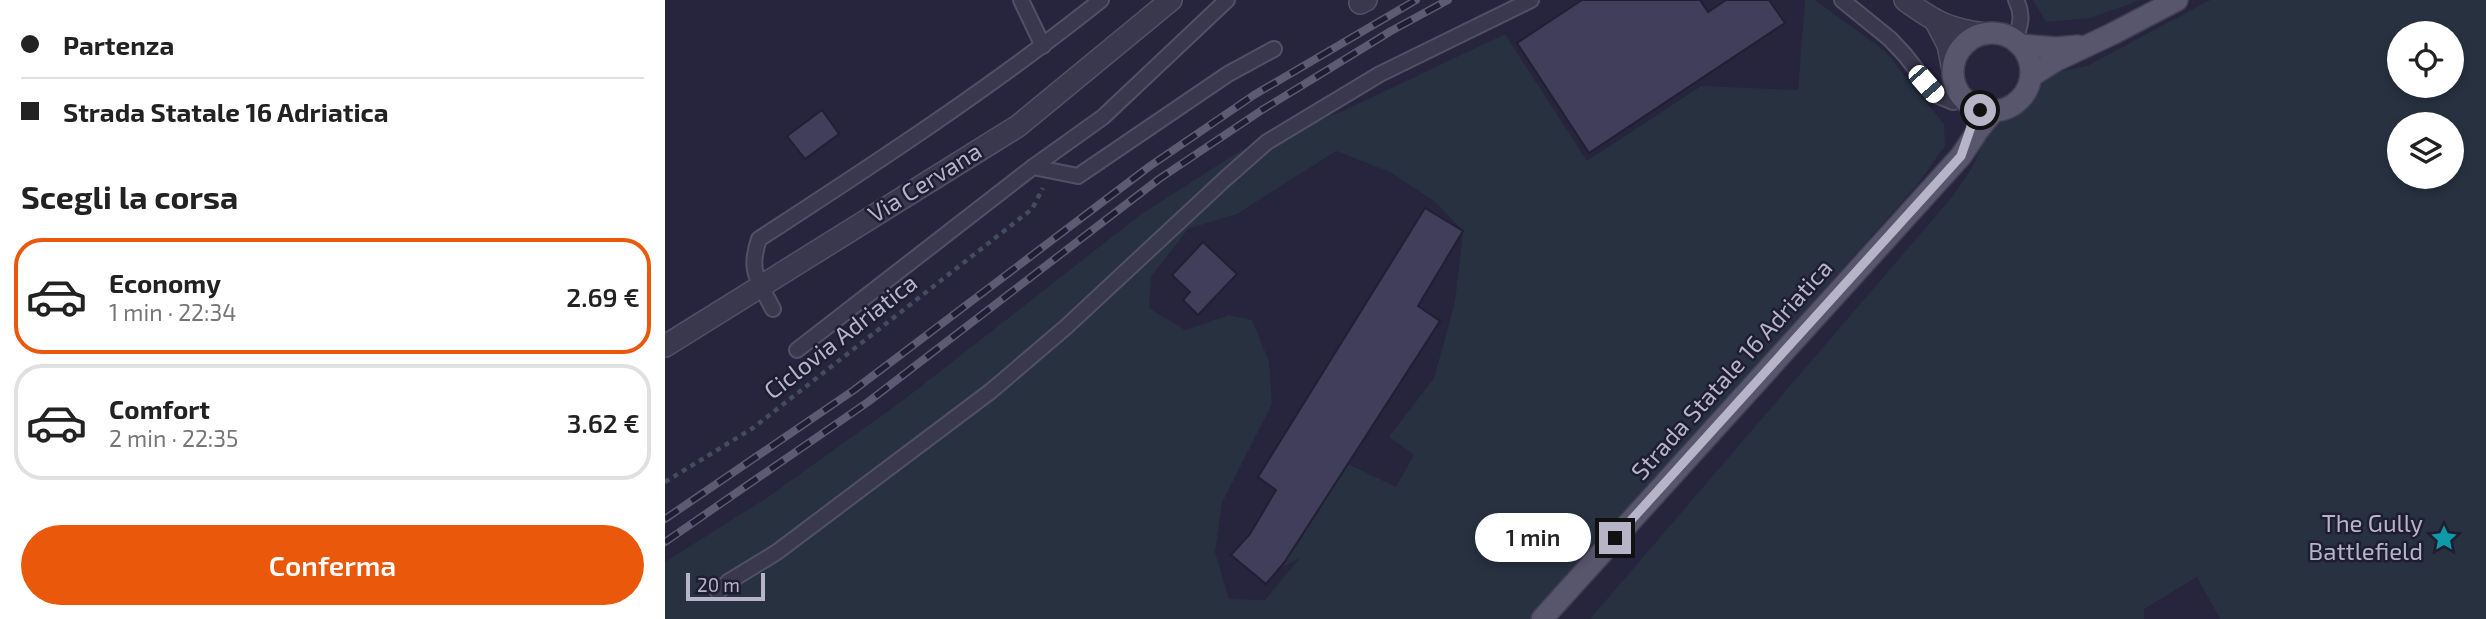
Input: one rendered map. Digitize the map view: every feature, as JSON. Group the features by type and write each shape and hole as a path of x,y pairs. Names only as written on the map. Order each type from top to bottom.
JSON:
{"main road":[{"path":"2031,76 2055,61 2094,44 2177,0"},
{"path":"1961,156 1971,127 1966,102 1954,81 1953,70 1956,58 1973,38 1995,33 2017,43 2057,48 2094,44"},
{"path":"1966,102 1980,110 1993,112 2004,110 2023,97 2031,76 2029,59 2017,43"},
{"name":"Strada Statale 16 Adriatica","path":"1542,619 1961,156 1993,112"}],"street":[{"name":"Via Cervana","path":"665,346 1018,126 1171,0"},
{"path":"1905,0 1935,22 1961,31 1984,34"},
{"path":"1935,22 1948,45 1953,70"}],"lane":[{"path":"1021,0 1043,46"},
{"path":"773,309 761,286 752,259 759,239 916,137 1043,46 1101,0"},
{"path":"797,351 1034,167 1103,117 1227,0"},
{"path":"718,592 728,582 777,552 991,391 1066,327 1267,142 1380,74 1531,0"},
{"path":"1842,0 1890,39 1936,95 1953,103 1966,102"},
{"path":"2016,0 2021,19 2017,43"},
{"path":"1034,167 1079,176 1228,74 1274,49"}],"path":[{"name":"Ciclovia Adriatica","path":"665,482 753,428 1032,209"}],"shaded area":[{"path":"1805,0 1815,0 1885,51 1944,124 1945,146 1917,185 1530,619 665,619 665,562 768,497 906,398 1140,215 1240,151 1345,110 1505,34 1587,161 1701,86 1798,90","holes":["1336,151 1390,172 1434,201 1463,231 1455,302 1434,378 1389,437 1414,455 1396,487 1348,464 1280,568 1300,558 1265,600 1229,599 1215,552 1222,503 1272,404 1269,361 1252,320 1229,315 1185,330 1149,308 1151,277 1188,229 1237,214"]},
{"path":"2033,0 2141,0 2090,18 2046,22"},
{"path":"2210,0 2486,0 2486,619 2220,619 2197,577 2144,609 2144,619 1590,619 1952,197 1972,168 1988,132 2000,118 2019,110 2038,82 2049,74 2087,66"}],"building":[{"path":"1582,0 1700,0 1708,12 1726,0 1769,0 1785,23 1589,153 1517,43"},
{"path":"822,110 839,134 805,159 787,136"},
{"path":"1425,208 1463,231 1418,306 1440,321 1284,563 1266,584 1231,555 1250,534 1276,490 1258,477"},
{"path":"1203,242 1237,274 1198,315 1183,300 1190,292 1172,275"}],"railway":[{"path":"665,519 854,390 1150,166 1254,95 1416,0"},
{"path":"665,542 868,402 1159,179 1262,110 1391,31 1448,0"}],"place":[{"name":"The Gully Battlefield","path":"2444,538"}],"route":[{"path":"1615,538 1961,156 1971,127 1969,104 1980,110"}]}
